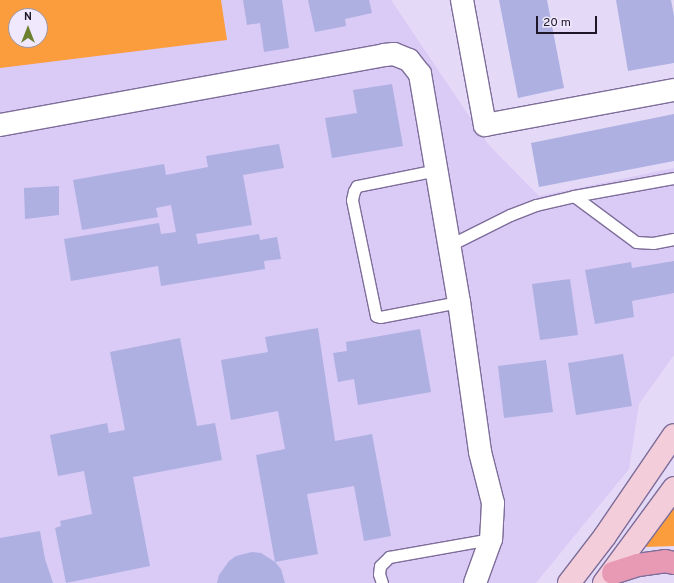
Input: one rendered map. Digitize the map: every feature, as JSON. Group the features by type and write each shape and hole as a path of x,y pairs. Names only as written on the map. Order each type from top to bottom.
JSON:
{"main road":[{"path":"609,578 638,565 665,561 674,563"}],"street":[{"path":"462,0 485,125 674,90"},
{"path":"0,125 394,54 409,60 420,74 450,245 480,452 493,503 491,539 476,583"},
{"path":"569,583 605,536 674,435"},
{"path":"609,578 674,488"}],"lane":[{"path":"437,170 357,186 352,200 376,316 459,302"},
{"path":"450,245 510,215 536,205 574,196 674,178"},
{"path":"574,196 636,242 653,243 674,239"},
{"path":"382,583 379,574 380,566 388,557 491,539"}],"shaded area":[{"path":"0,0 391,0 488,144 539,196 674,168 674,355 639,404 629,469 536,583 0,583"},
{"path":"0,0 221,0 227,40 0,68"},
{"path":"674,508 674,546 645,547"}],"building":[{"path":"243,0 282,0 289,48 264,52 260,23 247,25"},
{"path":"308,0 369,0 372,13 345,19 346,26 315,32"},
{"path":"499,0 547,0 564,88 518,98"},
{"path":"616,0 671,0 674,16 674,63 628,71"},
{"path":"392,84 403,146 332,158 325,118 357,113 353,90"},
{"path":"674,114 674,161 539,187 531,143"},
{"path":"279,144 284,168 243,175 252,225 196,234 198,244 259,234 260,240 277,237 281,259 264,261 265,269 161,286 158,266 71,281 64,239 159,223 161,234 176,232 171,205 156,208 158,217 82,230 73,180 164,164 166,175 208,167 206,156"},
{"path":"59,186 59,215 25,219 24,188"},
{"path":"674,261 674,293 632,301 634,317 595,324 585,270 631,262 632,268"},
{"path":"570,279 578,335 540,340 532,284"},
{"path":"318,328 335,441 372,434 391,536 364,541 354,486 307,494 318,554 275,562 256,455 285,449 278,411 231,420 221,360 268,352 265,337"},
{"path":"420,329 431,392 358,405 354,379 338,382 333,353 347,351 346,342"},
{"path":"180,338 197,426 215,423 222,460 133,477 150,566 66,583 55,528 61,526 60,521 92,514 84,471 58,476 50,435 107,423 109,433 125,430 110,352"},
{"path":"623,354 632,406 576,415 568,363"},
{"path":"546,360 553,412 504,418 498,366"},
{"path":"40,531 45,559 53,583 0,583 0,538"},
{"path":"252,552 261,553 275,562 281,569 285,583 217,583 219,575 229,561 236,556"}]}
